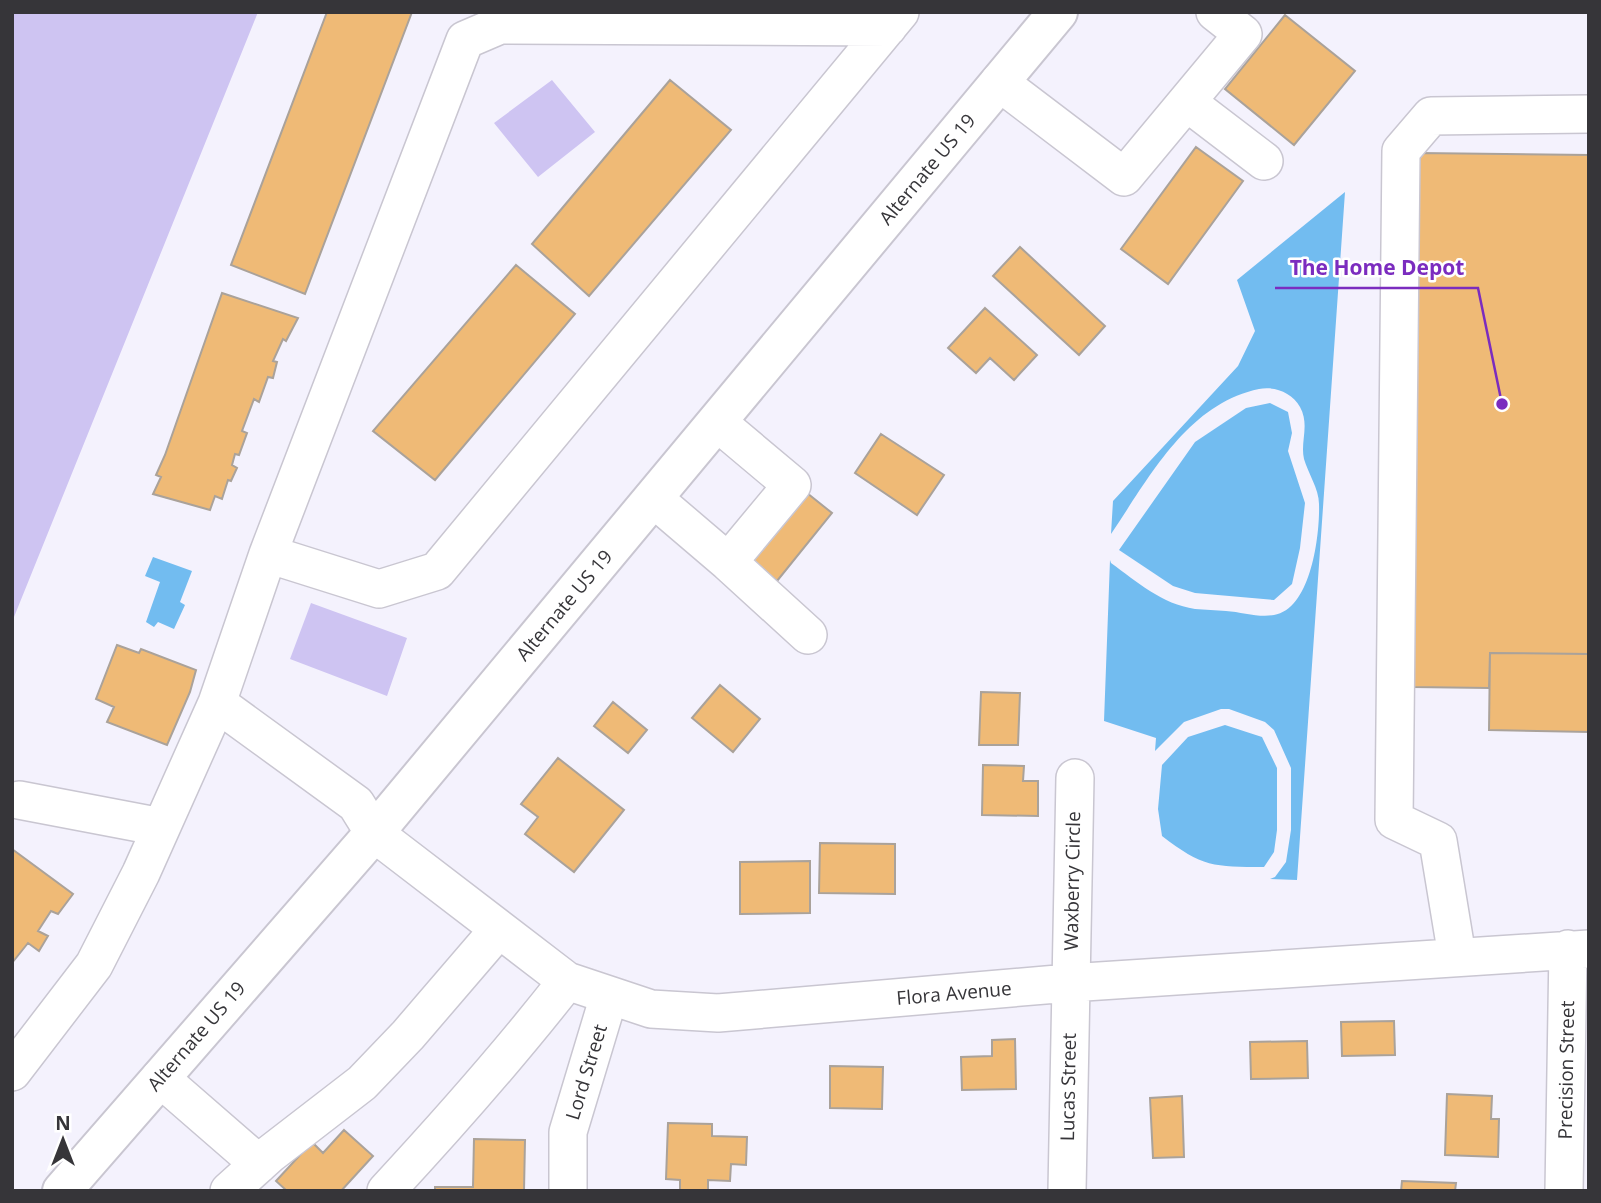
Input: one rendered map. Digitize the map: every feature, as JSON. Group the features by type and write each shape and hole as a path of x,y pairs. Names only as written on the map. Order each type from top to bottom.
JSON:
{"main road":[{"name":"Alternate US 19","path":"62,1191 374,833 1058,12"}],"street":[{"path":"999,82 1124,177 1244,34 1215,12"},
{"path":"268,554 379,589 437,571 894,20"},
{"path":"12,1072 94,965 217,703 268,554 465,40 500,25 894,20"},
{"path":"1188,103 1264,161"},
{"path":"1457,957 1438,841 1394,820 1401,151 1431,116 1589,114"},
{"path":"717,422 792,485 728,562"},
{"path":"653,498 808,635"},
{"path":"217,703 356,804 374,833"},
{"name":"Waxberry Circle","path":"1069,983 1074,779"},
{"path":"19,800 161,827"},
{"name":"Flora Avenue","path":"374,833 567,981 651,1009 718,1013 1069,983 1578,949"},
{"path":"229,1191 362,1083 408,1035 499,929"},
{"name":"Precision Street","path":"1564,1191 1578,949"},
{"path":"386,1191 524,1036 567,981"},
{"name":"Lucas Street","path":"1067,1191 1069,983"},
{"name":"Lord Street","path":"568,1191 568,1132 609,996"},
{"path":"160,1078 259,1164"}],"shaded area":[{"path":"12,12 258,12 12,622"},
{"path":"552,80 595,132 538,177 494,123"},
{"path":"311,603 407,638 387,696 290,659"}],"water":[{"path":"1345,192 1297,880 1270,879 1275,877 1286,862 1291,830 1291,768 1274,730 1265,722 1229,709 1221,709 1184,722 1155,751 1156,738 1104,721 1110,560 1150,591 1183,606 1262,616 1287,610 1305,585 1318,534 1319,504 1304,459 1305,427 1300,407 1292,397 1271,388 1234,397 1211,410 1172,446 1111,534 1113,501 1238,366 1255,331 1237,280"},
{"path":"1270,403 1288,412 1292,433 1288,451 1305,503 1300,548 1292,584 1274,600 1195,593 1173,586 1119,550 1195,442 1246,408"},
{"path":"153,557 192,571 180,602 185,605 174,629 158,622 154,627 146,622 160,582 145,576"},
{"path":"1225,725 1262,737 1277,768 1277,830 1274,852 1264,867 1233,867 1209,863 1188,854 1162,836 1158,809 1162,765 1188,737"}],"building":[{"path":"327,12 412,12 305,294 231,265"},
{"path":"1285,15 1355,71 1294,145 1225,89"},
{"path":"670,80 731,130 589,296 532,244"},
{"path":"1196,147 1243,181 1168,284 1121,249"},
{"path":"1419,153 1589,155 1589,654 1490,653 1489,688 1413,687"},
{"path":"1020,247 1105,326 1079,355 993,276"},
{"path":"516,265 575,314 435,480 373,431"},
{"path":"222,293 298,318 286,341 283,339 273,361 277,362 273,378 268,377 259,402 254,399 242,431 247,433 232,465 237,468 231,481 228,480 222,499 215,496 210,510 153,494 161,477 156,475"},
{"path":"985,308 1037,355 1014,380 990,358 976,373 948,348"},
{"path":"881,434 944,475 917,515 855,473"},
{"path":"802,489 832,513 777,581 747,557"},
{"path":"117,645 139,653 141,649 196,670 190,692 167,745 107,722 114,707 96,699"},
{"path":"1490,653 1589,654 1589,732 1489,730"},
{"path":"720,685 760,719 733,752 692,718"},
{"path":"981,692 1020,693 1018,745 979,745"},
{"path":"613,702 647,730 628,753 594,726"},
{"path":"558,758 624,810 574,872 525,834 538,817 521,804"},
{"path":"983,765 1024,766 1023,781 1038,781 1038,816 982,815"},
{"path":"820,843 895,844 895,894 819,893"},
{"path":"12,849 73,894 58,914 51,911 38,931 48,936 39,951 28,943 12,963"},
{"path":"810,861 810,913 740,914 740,862"},
{"path":"1394,1021 1395,1055 1342,1056 1341,1022"},
{"path":"1015,1039 1016,1089 962,1090 961,1057 992,1056 992,1040"},
{"path":"1307,1041 1308,1078 1251,1079 1250,1042"},
{"path":"830,1066 883,1067 882,1109 830,1108"},
{"path":"1447,1094 1492,1096 1491,1119 1499,1119 1498,1157 1445,1155"},
{"path":"1182,1096 1184,1157 1153,1158 1150,1098"},
{"path":"668,1123 712,1124 712,1136 747,1137 746,1165 731,1164 730,1181 708,1180 708,1191 680,1191 680,1180 666,1179"},
{"path":"344,1130 373,1156 341,1191 287,1191 276,1181 312,1142 323,1153"},
{"path":"474,1139 525,1140 524,1191 435,1191 435,1187 473,1187"},
{"path":"1402,1181 1456,1183 1455,1191 1401,1191"}],"place":[{"name":"The Home Depot","path":"1502,404"}]}
